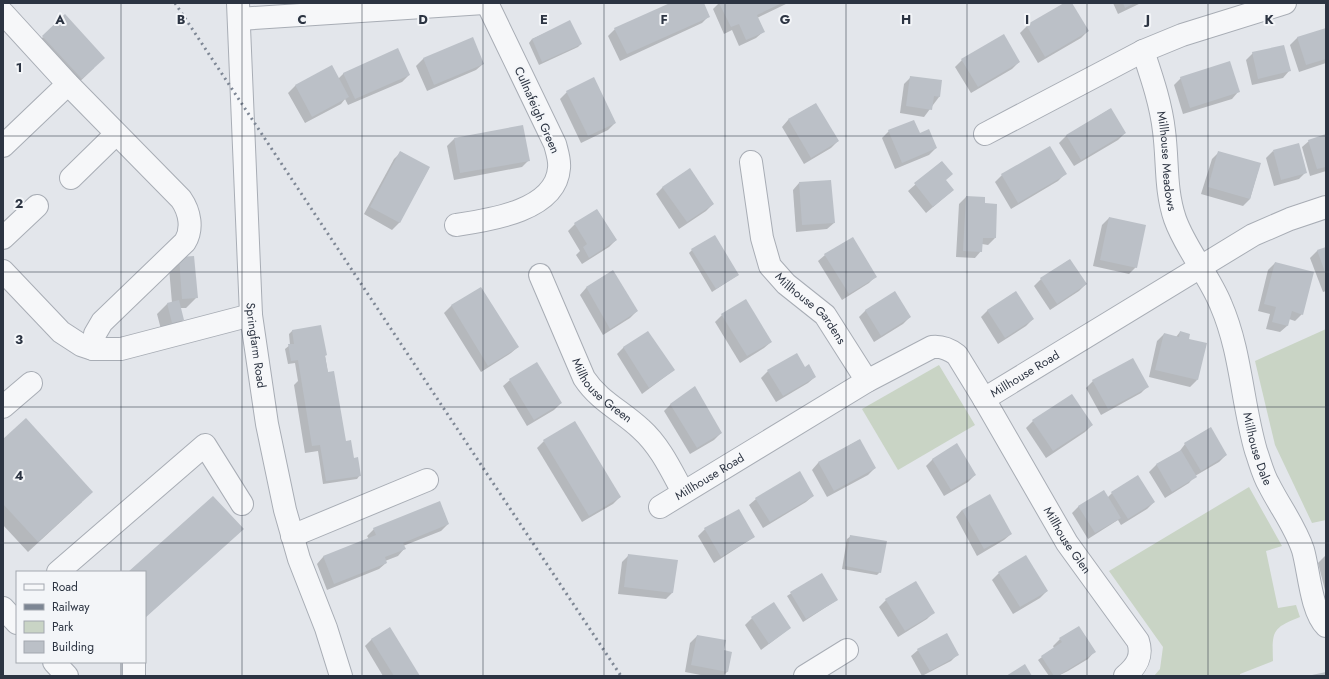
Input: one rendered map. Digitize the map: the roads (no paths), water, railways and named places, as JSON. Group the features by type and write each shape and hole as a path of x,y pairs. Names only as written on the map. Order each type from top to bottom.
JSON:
{"street":[{"name":"Cullnafeigh Green","path":"239,11 486,3 555,144 560,168 554,184 548,193 532,204 503,216 456,225"},
{"path":"985,134 1143,51 1182,35 1285,3"},
{"name":"Springfarm Road","path":"239,11 251,315 267,424 292,536 299,559 326,628 341,676"},
{"path":"3,13 68,84 181,199 188,212 189,230 187,238 182,246 102,322 95,334 93,349"},
{"name":"Millhouse Meadows","path":"1143,51 1161,112 1165,133 1168,196 1175,220 1200,267"},
{"path":"3,146 68,84"},
{"path":"71,178 116,134"},
{"name":"Millhouse Gardens","path":"751,162 762,238 770,266 777,276 825,315 867,381"},
{"path":"3,238 37,206"},
{"name":"Millhouse Road","path":"660,507 867,381 924,350 938,346 951,350 957,355 984,399 1253,235 1290,219 1326,207"},
{"name":"Millhouse Dale","path":"1200,267 1221,304 1227,319 1260,464 1268,485 1283,508 1303,550 1317,608 1322,621 1326,626"},
{"path":"3,271 60,332 81,345 93,349 121,349 251,315"},
{"name":"Millhouse Green","path":"540,275 584,378 606,402 640,428 650,438 661,452 683,492"},
{"path":"3,407 31,383"},
{"name":"Millhouse Glen","path":"984,399 1067,543 1138,641 1140,651 1139,660 1125,676"},
{"path":"59,571 205,445 242,504"},
{"path":"292,536 427,480"},
{"path":"805,676 846,650"},
{"path":"55,663 67,676"},
{"path":"134,663 134,676"}],"railway":[{"path":"175,3 621,676"}]}
